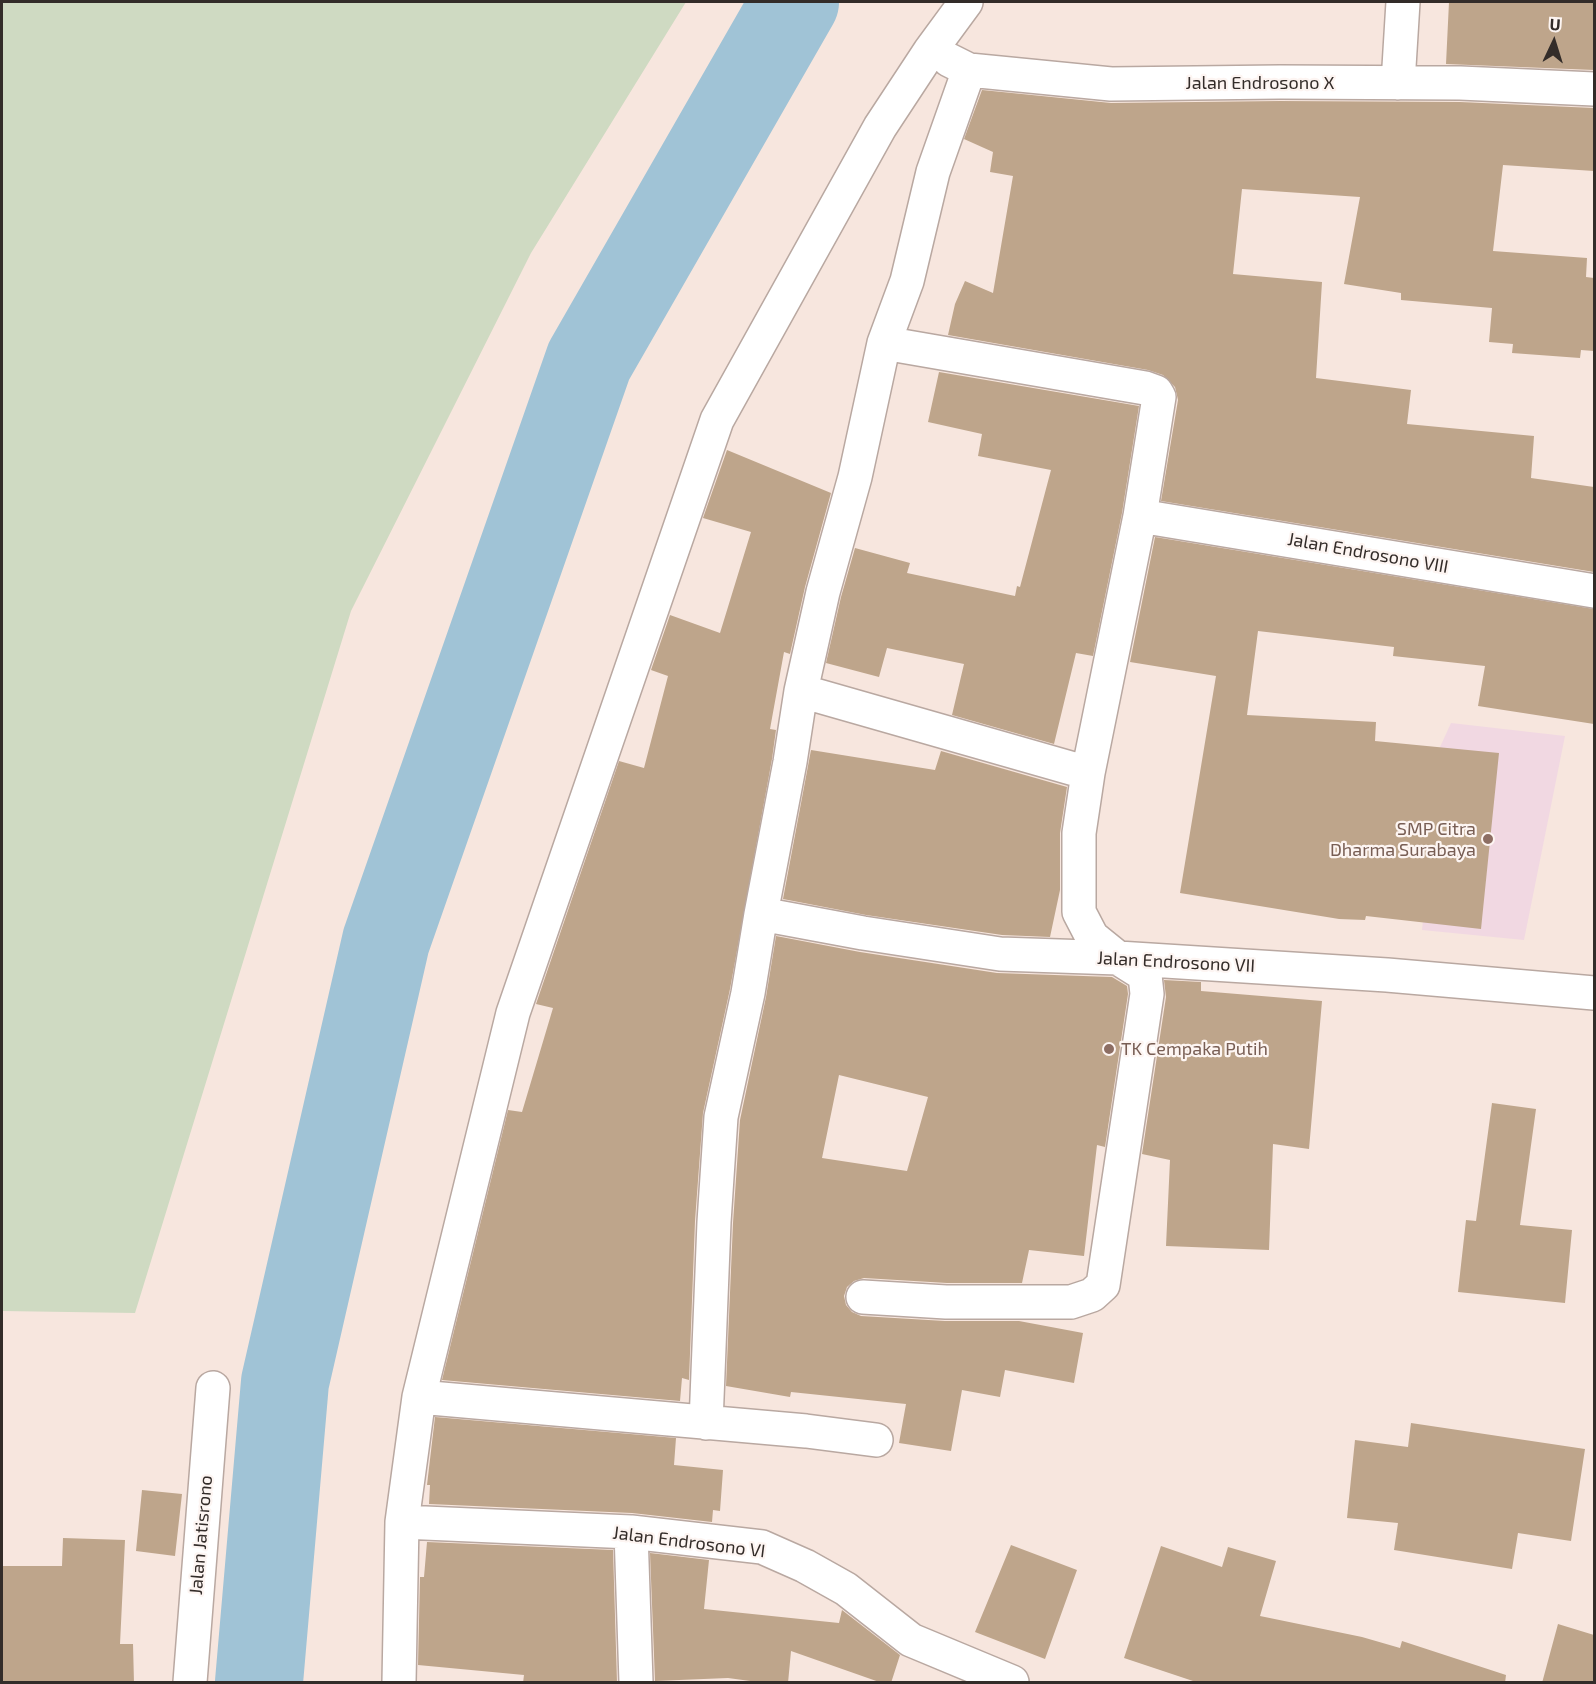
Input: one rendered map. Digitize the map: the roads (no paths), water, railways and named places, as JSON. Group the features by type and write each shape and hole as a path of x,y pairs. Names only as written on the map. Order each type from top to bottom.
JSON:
{"street":[{"path":"399,1683 402,1522 419,1397 513,1013 717,420 880,127 930,51 966,2"},
{"path":"1398,82 1404,2"},
{"name":"Jalan Endrosono X","path":"930,51 969,70 1111,84 1398,82 1594,89"},
{"path":"706,1423 714,1222 721,1118 748,993 801,691 823,592 858,466 884,343 907,280 933,172 969,70"},
{"path":"863,1297 946,1302 1071,1302 1092,1295 1103,1286 1147,994 1145,975 1118,958 1092,937 1079,912 1079,833 1088,773 1140,516 1159,397 1156,392 1145,388 884,343"},
{"name":"Jalan Endrosono VIII","path":"1140,516 1594,591"},
{"path":"801,691 1088,773"},
{"name":"Jalan Endrosono VII","path":"761,914 863,933 1000,954 1118,958 1387,975 1594,993"},
{"name":"Jalan Jatisrono","path":"190,1683 213,1388"},
{"path":"419,1397 806,1431 876,1440"},
{"name":"Jalan Endrosono VI","path":"402,1522 631,1533 762,1547 846,1588 911,1640 1012,1683"},
{"path":"631,1533 636,1683"}],"waterway":[{"path":"259,1682 285,1382 386,941 589,361 795,2"}],"place":[{"name":"SMP Citra Dharma Surabaya","path":"1488,839"},
{"name":"TK Cempaka Putih","path":"1109,1049"}]}
